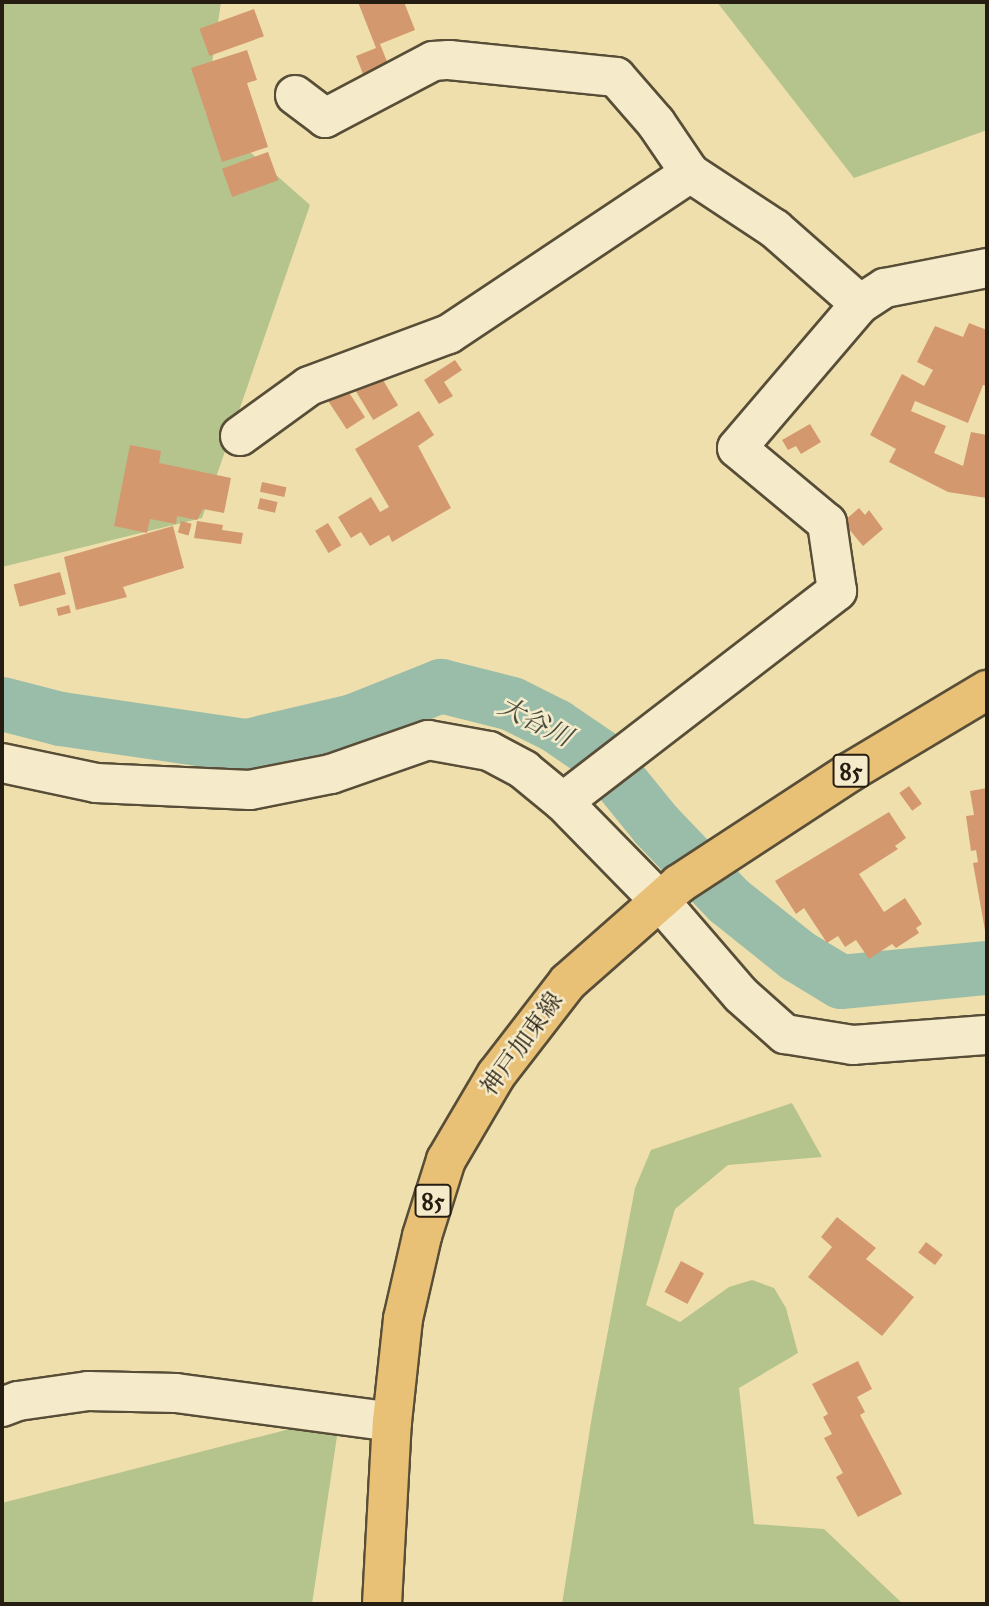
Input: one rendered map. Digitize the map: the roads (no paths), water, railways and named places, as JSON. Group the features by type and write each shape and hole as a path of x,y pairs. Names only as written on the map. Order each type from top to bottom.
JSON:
{"main road":[{"name":"神戸加東線","path":"382,1604 392,1422 403,1319 422,1236 446,1160 496,1074 568,982 669,892 850,772 987,690"}],"street":[{"path":"295,95 325,118 433,61 449,60 616,77 656,123 690,173 775,229 860,304"},
{"path":"240,436 309,386 449,334 690,173"},
{"path":"571,796 837,591 827,523 737,448 860,304 886,288 987,268"},
{"path":"2,764 96,783 250,790 331,774 428,740 489,751 571,796 669,892 741,995 785,1034 853,1045 987,1035"},
{"path":"2,1407 18,1401 88,1391 176,1393 392,1422"}],"waterway":[{"name":"大谷川","path":"2,704 61,719 247,746 353,721 441,686 512,704 556,726 600,756 656,825 729,901 798,956 841,982 987,968"}]}
